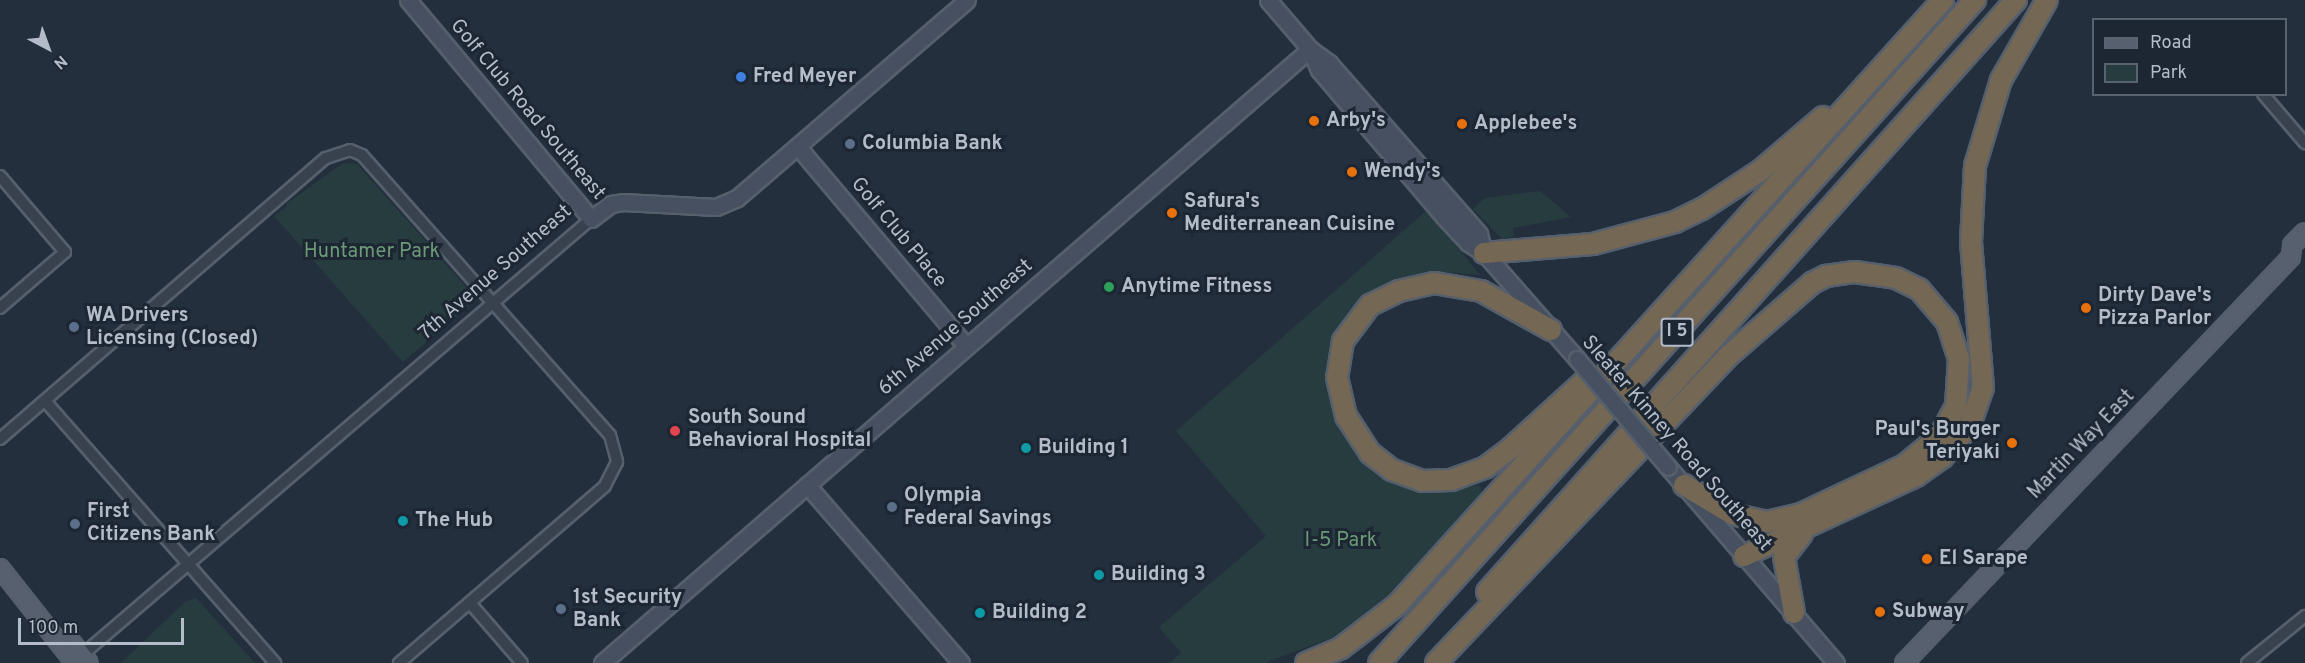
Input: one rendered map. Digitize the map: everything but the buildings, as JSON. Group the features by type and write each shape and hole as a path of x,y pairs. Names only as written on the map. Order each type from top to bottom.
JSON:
{"highway":[{"path":"1306,663 1341,648 1397,606 1943,0"},
{"name":"I 5","path":"1379,663 1975,0"},
{"name":"I 5","path":"1423,663 2016,0"},
{"path":"1744,556 1809,528 1916,476 1953,447 1976,413 1983,374 1971,242 1975,166 2001,80 2047,0"},
{"path":"1484,253 1623,238 1702,209 1760,171 1894,53"},
{"path":"1436,663 1727,357 1812,284 1826,276 1855,272 1896,278 1919,289 1947,322 1959,358 1956,405 1940,436 1905,465 1801,514 1767,522 1732,514 1683,485"},
{"path":"1551,330 1481,291 1434,283 1399,291 1370,305 1343,341 1337,377 1346,416 1370,453 1407,478 1436,482 1470,475 1510,449 1677,295"},
{"path":"1794,613 1784,557 1809,528"}],"main road":[{"name":"Martin Way East","path":"1904,663 2298,257 2292,245 2305,232"},
{"path":"0,568 46,622 52,636 82,660"}],"street":[{"name":"Golf Club Road Southeast","path":"408,0 591,219"},
{"name":"7th Avenue Southeast","path":"82,660 190,564 591,219 622,201 716,207 748,190 967,0"},
{"name":"Sleater Kinney Road Southeast","path":"1268,0 1310,49 1329,63 1479,234 1484,253"},
{"name":"Sleater Kinney Road Southeast","path":"1310,49 1319,70 1430,200 1468,243 1484,253 1577,359 1836,663"},
{"name":"6th Avenue Southeast","path":"602,663 1310,49"},
{"path":"2265,96 2305,143"},
{"name":"Golf Club Place","path":"798,147 966,346"},
{"path":"0,439 326,158 350,150 370,160 610,435 617,462 605,486 399,663"},
{"path":"0,176 65,252 0,308"},
{"path":"45,401 275,663"},
{"path":"807,485 961,663"},
{"path":"470,603 522,663"},
{"path":"2247,663 2305,616"}],"green space":[{"name":"Huntamer Park","path":"343,163 357,164 477,299 403,362 274,216 287,207 286,204"},
{"path":"1540,191 1571,217 1513,228 1514,236 1503,240 1473,209 1484,198"},
{"name":"I-5 Park","path":"1427,210 1480,275 1440,272 1416,276 1390,286 1355,310 1335,336 1328,363 1332,409 1337,425 1373,472 1410,488 1449,490 1480,485 1482,495 1384,604 1350,631 1265,663 1169,663 1181,653 1159,627 1266,536 1176,431"},
{"path":"196,598 255,663 121,663 185,602"}],"place":[{"name":"Fred Meyer","path":"741,77"},
{"name":"Arby's","path":"1314,121"},
{"name":"Applebee's","path":"1462,124"},
{"name":"Columbia Bank","path":"850,144"},
{"name":"Wendy's","path":"1352,172"},
{"name":"Safura's Mediterranean Cuisine","path":"1172,213"},
{"name":"Anytime Fitness","path":"1109,287"},
{"name":"Dirty Dave's Pizza Parlor","path":"2086,308"},
{"name":"WA Drivers Licensing (Closed)","path":"74,327"},
{"name":"South Sound Behavioral Hospital","path":"675,431"},
{"name":"Paul's Burger Teriyaki","path":"2012,443"},
{"name":"Building 1","path":"1026,448"},
{"name":"Olympia Federal Savings","path":"892,507"},
{"name":"The Hub","path":"403,521"},
{"name":"First Citizens Bank","path":"75,524"},
{"name":"El Sarape","path":"1927,559"},
{"name":"Building 3","path":"1099,575"},
{"name":"1st Security Bank","path":"561,609"},
{"name":"Subway","path":"1880,612"},
{"name":"Building 2","path":"980,613"}]}
